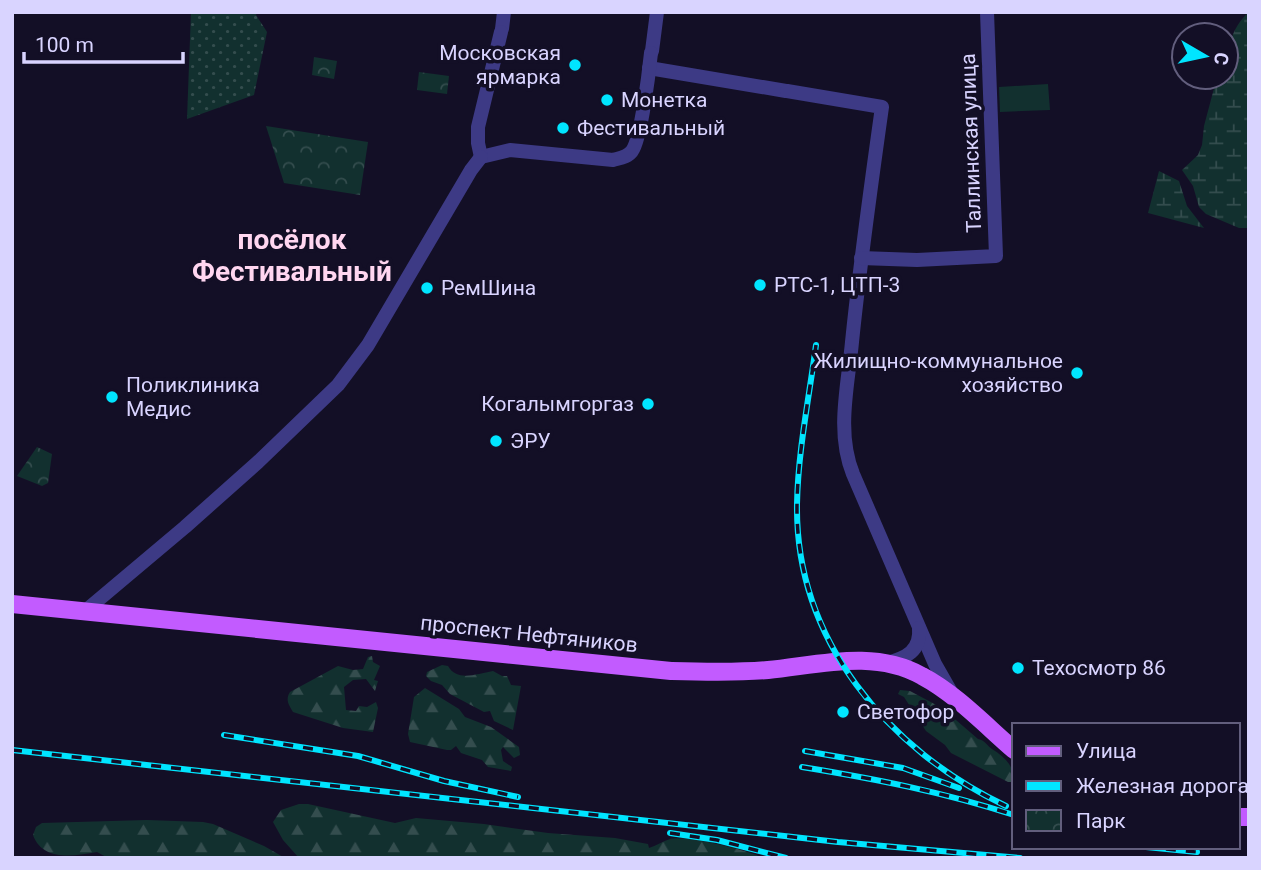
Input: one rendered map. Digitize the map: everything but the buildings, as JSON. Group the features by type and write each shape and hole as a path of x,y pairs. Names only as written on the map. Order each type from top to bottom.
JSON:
{"main road":[{"name":"проспект Нефтяников","path":"12,604 671,671 740,672 851,660 887,663 922,675 956,699 1012,748"}],"street":[{"path":"481,157 478,127 504,12"},
{"path":"84,612 119,585 258,462 338,385 368,345 464,181 481,157 510,150 613,160 632,152 638,137 657,12"},
{"name":"Таллинская улица","path":"861,258 917,260 996,256 987,12"},
{"path":"651,57 786,91 882,107 861,258 844,446 935,664 956,699"},
{"path":"119,585 117,606 128,616"},
{"path":"887,663 901,660 912,653 919,642 919,627"}],"green space":[{"path":"191,12 257,12 256,15 267,32 254,95 187,119"},
{"path":"1249,12 1249,228 1239,228 1206,214 1199,207 1193,186 1182,170 1198,155 1202,145 1213,91 1240,91 1240,22"},
{"path":"314,57 337,61 334,79 312,75"},
{"path":"419,72 449,76 447,94 417,90"},
{"path":"1048,84 1050,110 1000,112 999,87"},
{"path":"266,126 368,142 360,195 284,183"},
{"path":"1159,171 1179,181 1187,206 1204,228 1148,213"},
{"path":"37,447 52,454 48,483 42,486 17,476"},
{"path":"372,656 373,662 380,666 374,680 378,681 375,691 366,679 353,680 344,687 346,710 356,711 359,706 367,707 376,702 378,708 373,732 343,728 293,712 288,700 290,692 338,666 353,670 363,669 368,657"},
{"path":"442,665 462,675 493,671 507,676 511,685 521,686 513,730 494,721 490,711 484,712 450,694 442,685 426,676 427,672"},
{"path":"425,688 459,709 465,717 491,727 519,747 520,755 514,758 503,747 501,750 503,761 512,767 511,771 488,767 482,760 461,753 456,746 447,750 410,742 408,734 414,697"},
{"path":"900,690 910,691 942,708 1008,763 1012,769 1012,782 951,753 926,731 904,697 898,694"},
{"path":"299,804 395,823 416,818 484,824 548,833 615,838 648,844 649,848 670,839 689,839 731,847 763,858 299,858 283,840 273,822 281,810"},
{"path":"147,820 213,824 285,858 108,858 97,852 60,855 44,850 33,835 36,827 42,823"}],"railway":[{"path":"816,345 802,444 797,504 801,554 812,601 831,645 856,685 887,722 923,754 963,783 1006,806"},
{"path":"224,735 358,756 444,781 518,797"},
{"path":"12,750 838,842 1020,858"},
{"path":"805,751 903,768 959,788"},
{"path":"802,767 909,787 1012,814"},
{"path":"670,833 717,840 786,858"},
{"path":"1166,849 1197,852"}],"place":[{"name":"Московская ярмарка","path":"575,65"},
{"name":"Монетка","path":"607,100"},
{"name":"Фестивальный","path":"563,128"},
{"name":"РТС-1, ЦТП-3","path":"760,285"},
{"name":"РемШина","path":"427,288"},
{"name":"Жилищно-коммунальное хозяйство","path":"1077,373"},
{"name":"Поликлиника Медис","path":"112,397"},
{"name":"Когалымгоргаз","path":"648,404"},
{"name":"ЭРУ","path":"496,441"},
{"name":"Техосмотр 86","path":"1018,668"},
{"name":"Светофор","path":"843,712"}],"district":[{"name":"посёлок Фестивальный","path":"292,255"}]}
